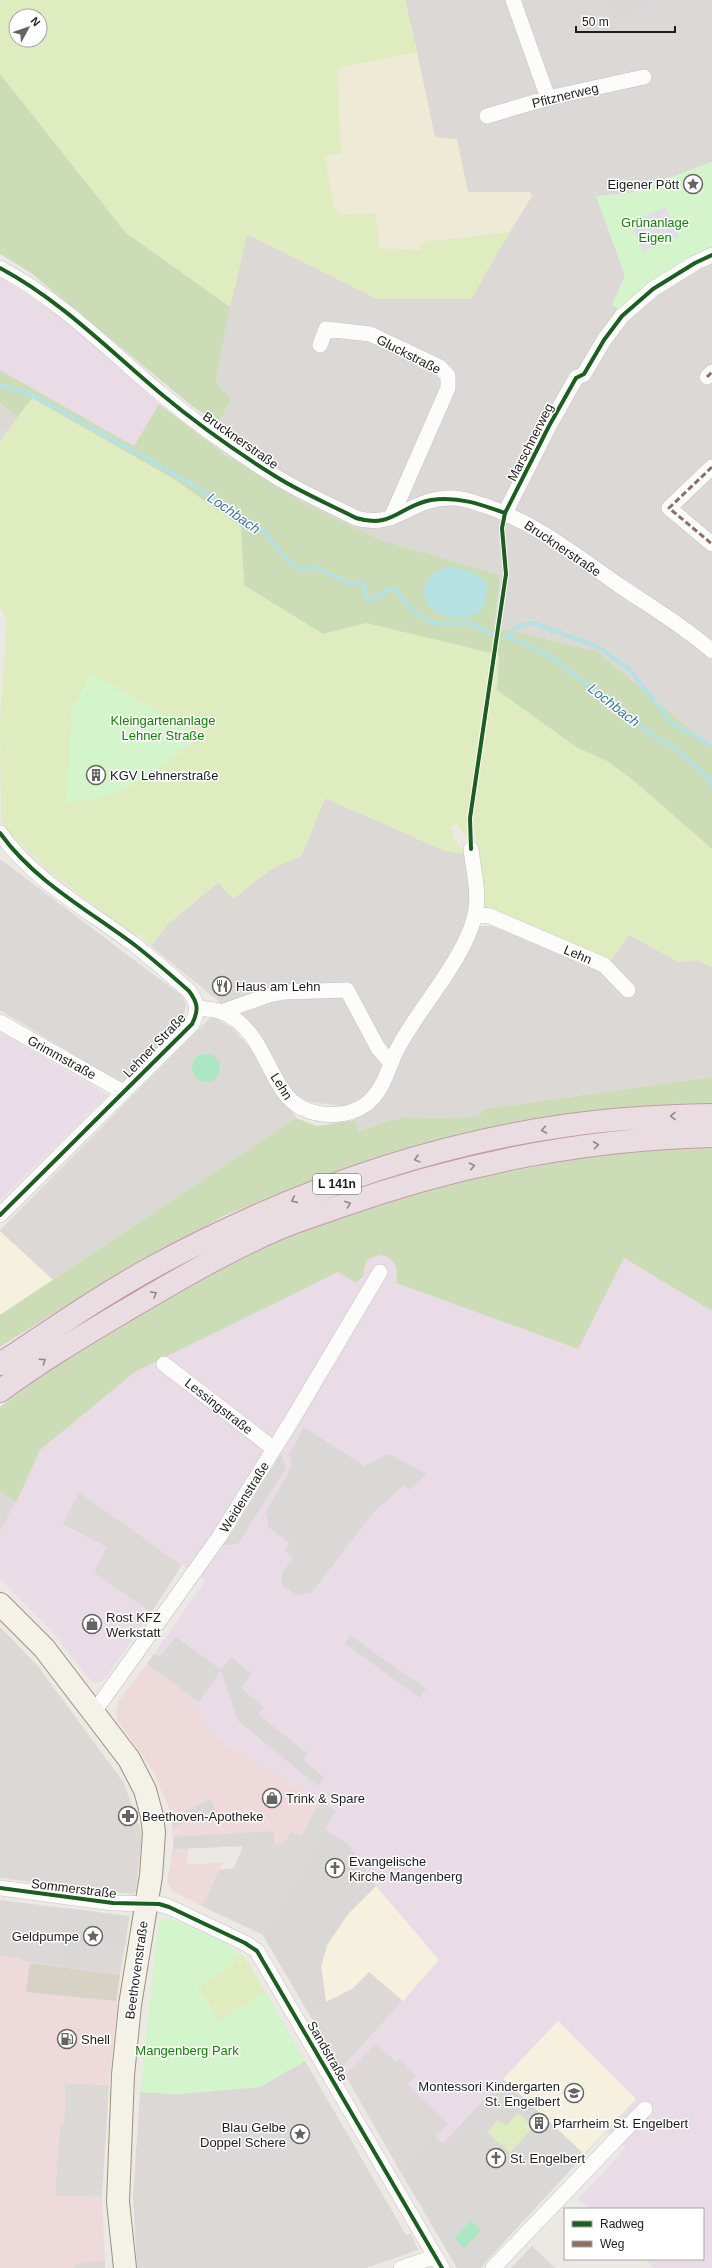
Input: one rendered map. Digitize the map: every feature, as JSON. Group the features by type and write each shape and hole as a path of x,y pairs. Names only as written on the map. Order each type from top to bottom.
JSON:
{"highway":[{"name":"L 141n","path":"0,1364 77,1312 152,1268 300,1197 390,1166 477,1142 570,1125 664,1116 712,1115"},
{"name":"L 141n","path":"0,1391 59,1350 192,1272 280,1228 426,1178 502,1160 623,1141 712,1136"}],"main road":[{"name":"Beethovenstraße","path":"0,1604 38,1641 94,1712 129,1760 145,1790 152,1816 154,1833 151,1876 153,1904 130,2010 123,2074 118,2202 125,2268"}],"street":[{"path":"513,0 548,98"},
{"name":"Pfitznerweg","path":"488,116 548,98 644,77"},
{"name":"Marschnerweg","path":"505,512 576,378 584,374 604,340 622,316 653,289 695,263 712,255"},
{"name":"Brucknerstraße","path":"0,268 32,287 56,305 202,426 276,477 356,518 367,521 380,521 391,518 410,507 429,501 453,498 472,501 505,512 547,534 696,638 712,651"},
{"name":"Gluckstraße","path":"320,345 326,329 370,334 440,368 448,376 448,388 391,518"},
{"path":"712,466 669,508 712,544"},
{"name":"Lehner Straße","path":"0,833 25,861 65,896 136,946 189,991 196,1000 198,1008 192,1024 0,1215"},
{"name":"Lehn","path":"198,1008 221,1012 234,1019 253,1037 283,1090 293,1104 313,1112 337,1114 355,1110 363,1106 383,1086 399,1046 460,949 475,914 476,895 471,848"},
{"name":"Lehn","path":"475,914 490,916 604,965 628,990"},
{"name":"Lehn","path":"221,1012 269,995 347,990 378,1048 391,1063"},
{"name":"Grimmstraße","path":"0,1022 123,1092"},
{"name":"Weidenstraße","path":"94,1712 219,1537 274,1449 380,1272"},
{"name":"Lessingstraße","path":"164,1364 274,1449"},
{"name":"Sommerstraße","path":"0,1888 113,1903 153,1904"},
{"name":"Sandstraße","path":"153,1904 169,1907 229,1935 257,1951 438,2262"},
{"path":"493,2268 646,2109"},
{"path":"401,2268 438,2262"}],"shaded area":[{"path":"405,0 712,0 712,162 630,193 597,196 625,276 612,305 712,248 712,748 597,651 494,627 500,575 381,540 300,501 250,472 208,441 232,400 216,382 230,307 247,234 378,299 471,299 509,233 325,156 341,153 417,52"},
{"path":"607,0 659,0 660,2 617,22"},
{"path":"417,52 435,137 457,139 468,192 530,192 532,196 510,232 423,242 421,250 379,249 376,213 342,215 334,209 325,156 341,153 337,67"},
{"path":"666,207 679,237 643,252 630,222"},
{"path":"0,277 81,331 159,404 134,446 0,370"},
{"path":"0,404 18,417 0,441"},
{"path":"325,798 443,850 467,855 470,887 467,920 477,926 492,926 596,969 609,962 629,935 679,962 697,960 712,967 712,1077 483,1109 480,1116 452,1118 402,1117 357,1131 351,1107 310,1102 296,1095 222,1004 151,946 168,924 219,882 233,899 270,870 302,855"},
{"path":"0,859 182,996 186,1004 183,1022 124,1082 118,1081 0,1010"},
{"path":"212,1016 232,1028 266,1065 296,1118 0,1315 0,1230"},
{"path":"0,1032 108,1095 0,1201"},
{"path":"0,1231 53,1280 0,1315"},
{"path":"381,1255 391,1259 397,1270 396,1283 578,1348 624,1258 712,1311 712,2268 655,2268 646,2260 704,2260 704,2208 589,2208 578,2199 626,2148 607,2130 636,2099 558,2021 443,2144 435,2137 448,2123 408,2085 416,2076 399,2059 396,2062 376,2044 345,2075 341,2069 439,1960 376,1886 348,1844 325,1830 336,1810 214,1737 185,1691 147,1664 205,1581 79,1492 62,1525 107,1547 94,1572 151,1613 104,1680 98,1683 92,1682 51,1630 0,1579 0,1533 40,1450 135,1372 338,1272 362,1276 366,1262 372,1257"},
{"path":"304,1427 364,1466 389,1454 427,1474 409,1490 404,1485 374,1512 311,1593 297,1595 282,1586 282,1573 293,1558 285,1550 290,1543 269,1528 266,1511 292,1466 289,1454"},
{"path":"281,1454 286,1468 238,1544 224,1545"},
{"path":"0,1491 16,1503 0,1532"},
{"path":"79,1492 182,1565 151,1613 93,1572 106,1547 62,1524"},
{"path":"0,1627 37,1665 124,1783 142,1834 136,1891 133,1894 0,1878"},
{"path":"350,1635 426,1689 420,1698 345,1644"},
{"path":"176,1637 221,1670 199,1702 147,1664 154,1654 160,1656"},
{"path":"231,1657 252,1674 241,1688 264,1707 258,1714 308,1754 303,1760 325,1778 318,1786 238,1721 221,1670"},
{"path":"147,1664 185,1691 214,1737 320,1801 301,1836 291,1831 284,1844 188,1848 187,1865 223,1862 202,1906 172,1891 167,1882 173,1849 172,1816 153,1771 117,1719 116,1711 118,1702"},
{"path":"211,1799 215,1811 173,1827 172,1817"},
{"path":"320,1801 336,1810 348,1844 439,1960 341,2069 263,1935 202,1906 219,1870 234,1868 243,1846 282,1844 291,1831 301,1836"},
{"path":"325,1830 348,1844 376,1886 348,1914 327,1945 321,1967 326,2002 307,2010 263,1935 298,1878 302,1881 309,1871 304,1867"},
{"path":"274,1831 274,1845 173,1849 174,1837"},
{"path":"376,1886 439,1960 403,2001 369,1972 352,1989 326,2002 321,1967 327,1945 348,1914"},
{"path":"0,1900 129,1916 120,1975 20,1961 20,1959 0,1956"},
{"path":"66,1908 129,1917 125,1947 87,1941 82,1970 59,1967"},
{"path":"0,1956 20,1958 20,1961 120,1975 109,2085 65,2083 64,2125 60,2125 55,2196 102,2197 105,2260 76,2263 73,2268 0,2268"},
{"path":"30,1963 120,1975 116,2001 26,1992"},
{"name":"Montessori Kindergarten St. Engelbert","path":"558,2021 636,2099 584,2154 503,2079"},
{"path":"573,2035 636,2099 480,2268 414,2195 345,2075 376,2043 396,2062 399,2059 417,2076 409,2085 449,2123"},
{"path":"305,2061 406,2235 411,2233 418,2250 366,2268 137,2268 133,2197 140,2092 176,2094 260,2087"},
{"path":"503,2079 584,2154 480,2268 457,2268 396,2164 411,2162 435,2137 443,2144"},
{"path":"65,2083 109,2085 102,2197 55,2196 60,2124 64,2124"},
{"path":"532,2246 555,2268 511,2268"},
{"path":"105,2260 105,2268 73,2268 76,2263"}],"green space":[{"path":"0,0 405,0 417,52 337,68 341,153 325,156 334,209 342,215 376,213 379,249 420,250 423,242 510,232 471,299 378,299 247,234 230,307 126,233 0,74"},
{"path":"0,74 126,233 230,307 216,382 232,400 218,423 192,406 31,273 0,254"},
{"name":"Grünanlage Eigen","path":"712,162 712,248 620,310 612,305 625,276 596,196 630,193"},
{"path":"0,370 134,446 159,404 226,455 300,501 381,540 500,575 494,627 597,651 712,748 712,849 633,780 607,761 576,747 497,690 499,655 366,623 323,634 244,585 241,527 174,479 32,398 18,417 0,404"},
{"name":"Kleingartenanlage Lehner Straße","path":"32,398 173,478 241,527 244,585 323,634 365,623 499,655 497,690 576,747 607,761 633,780 712,849 712,967 697,960 679,962 629,935 609,962 487,910 482,903 474,824 466,823 467,839 458,825 450,826 457,844 467,855 443,850 325,798 302,855 270,870 233,899 218,882 168,924 151,945 139,935 128,933 47,869 9,832 1,820 0,717 7,621 0,606 0,441"},
{"path":"92,674 200,736 153,772 123,789 103,797 66,803 72,708"},
{"path":"206,1054 216,1058 220,1068 216,1078 206,1082 196,1078 192,1068 196,1058"},
{"path":"712,1077 712,1108 445,1139 327,1175 224,1216 54,1313 0,1347 0,1315 296,1118 317,1126 355,1120 358,1131 402,1117 452,1118 480,1116 483,1109"},
{"path":"712,1148 712,1311 624,1258 578,1349 396,1283 397,1270 391,1259 383,1256 374,1257 366,1262 363,1276 356,1283 338,1272 135,1372 40,1450 16,1503 0,1491 0,1407 67,1356 228,1263 298,1232 402,1196 470,1179 621,1150"},
{"name":"Mangenberg Park","path":"167,1917 227,1943 241,1955 234,1960 233,1964 198,1987 218,2021 266,1993 305,2061 260,2087 176,2094 140,2092 158,1926 162,1919"},
{"path":"241,1955 244,1956 266,1993 218,2021 198,1987 233,1964 234,1960"},
{"path":"518,2113 533,2127 510,2153 487,2132 498,2120 506,2126"},
{"path":"471,2220 481,2230 464,2248 454,2238"}],"water":[{"path":"451,566 473,572 487,584 484,606 475,615 465,618 454,618 433,610 427,602 424,593 427,582 431,576 443,568"}],"waterway":[{"name":"Lochbach","path":"0,385 30,394 176,475 242,516 261,529 296,569 317,568 351,584 361,582 365,586 365,596 372,600 389,589 395,589 410,607 428,620 444,624 471,624 491,633"},
{"path":"508,637 515,627 533,623 598,647 629,669 671,722 712,746"},
{"name":"Lochbach","path":"505,636 518,640 552,657 654,736 677,749 710,780 712,788"}],"marked path":[{"path":"707,377 712,372"},
{"path":"712,467 669,508 712,544"}],"cycle path":[{"path":"471,849 470,818 506,574 502,528 505,513 549,426 576,378 584,374 604,340 622,316 653,289 695,263 712,255"},
{"path":"0,268 22,281 63,310 160,393 202,426 231,447 304,493 356,518 368,521 387,519 420,503 441,499 460,500 505,513"},
{"path":"0,833 14,850 46,881 156,962 189,991 196,1003 196,1015 192,1024 0,1215"},
{"path":"0,1888 113,1903 159,1904 169,1907 245,1943 257,1951 442,2268"}],"place":[{"name":"Eigener Pött","path":"693,184"},
{"name":"KGV Lehnerstraße","path":"96,775"},
{"name":"Haus am Lehn","path":"222,986"},
{"name":"Rost KFZ Werkstatt","path":"92,1624"},
{"name":"Trink & Spare","path":"272,1798"},
{"name":"Beethoven-Apotheke","path":"128,1816"},
{"name":"Evangelische Kirche Mangenberg","path":"335,1868"},
{"name":"Geldpumpe","path":"93,1936"},
{"name":"Shell","path":"67,2039"},
{"name":"Montessori Kindergarten St. Engelbert","path":"574,2093"},
{"name":"Pfarrheim St. Engelbert","path":"539,2123"},
{"name":"Blau Gelbe Doppel Schere","path":"300,2134"},
{"name":"St. Engelbert","path":"496,2158"}]}
